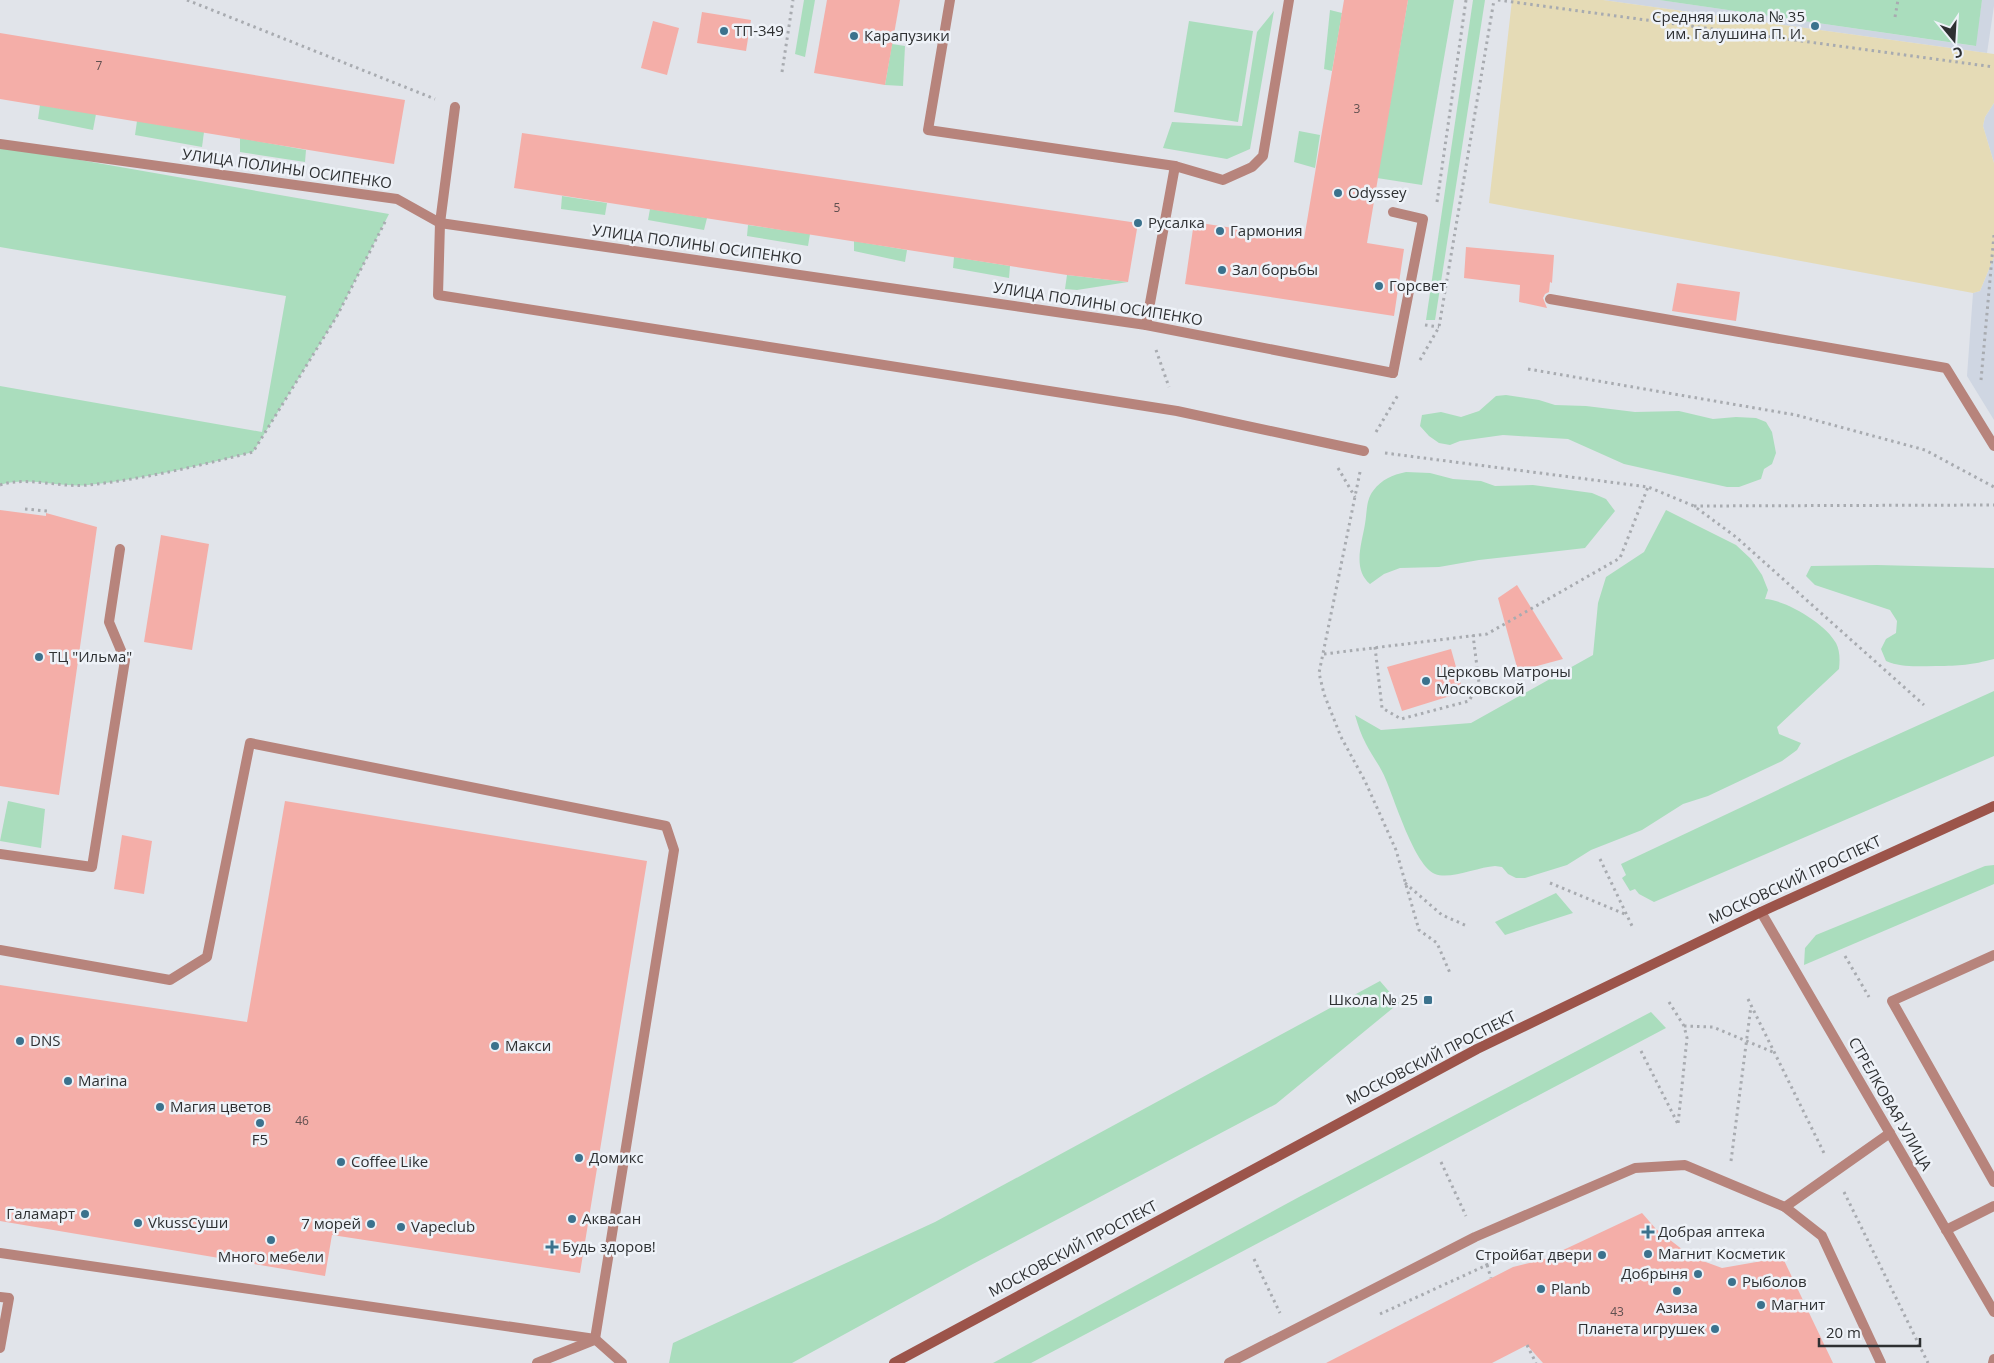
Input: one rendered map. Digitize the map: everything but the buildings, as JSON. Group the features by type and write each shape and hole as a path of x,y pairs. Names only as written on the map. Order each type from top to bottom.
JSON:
{"main road":[{"name":"МОСКОВСКИЙ ПРОСПЕКТ","path":"894,1363 1436,1070 1761,912 1994,806"}],"street":[{"path":"950,0 928,130 1174,166 1223,180 1252,167 1263,156 1289,0"},
{"path":"455,107 440,223 438,295 1177,411 1364,451"},
{"name":"УЛИЦА ПОЛИНЫ ОСИПЕНКО","path":"0,144 397,199 440,223 1146,325 1393,372 1423,219 1393,212"},
{"path":"1146,325 1174,166"},
{"path":"1550,299 1946,368 1994,446"},
{"path":"0,854 92,867 125,660 109,622 120,549"},
{"path":"0,950 170,980 206,957 250,743 666,826 674,850 595,1340"},
{"name":"СТРЕЛКОВАЯ УЛИЦА","path":"1761,912 1994,1312"},
{"path":"1994,955 1892,1001 1994,1182"},
{"path":"1784,1207 1890,1134"},
{"path":"1230,1363 1475,1237 1635,1168 1686,1165 1784,1207 1822,1236 1881,1363"},
{"path":"1946,1230 1994,1206"},
{"path":"0,1253 595,1340 622,1363"},
{"path":"0,1297 9,1298 0,1348"},
{"path":"536,1363 595,1340"},
{"path":"1993,1363 1994,1359"}],"path":[{"path":"187,0 455,107"},
{"path":"782,72 793,0"},
{"path":"1436,206 1466,0"},
{"path":"1419,362 1439,327 1494,0"},
{"path":"1498,0 1994,67"},
{"path":"1895,17 1898,0"},
{"path":"0,485 29,482 85,485 140,479 254,452 337,316 389,214"},
{"path":"1977,418 1994,236"},
{"path":"1419,324 1439,327"},
{"path":"1154,346 1177,411"},
{"path":"1528,369 1796,416 1925,450 1994,487"},
{"path":"1402,390 1364,451 1319,673 1324,694 1342,737 1366,781 1396,850 1419,930 1437,943 1450,973"},
{"path":"1364,451 1648,487 1694,506 1736,537 1924,704"},
{"path":"1324,654 1487,634 1620,558 1648,487"},
{"path":"1694,506 1994,505"},
{"path":"25,509 47,511"},
{"path":"1375,648 1382,708 1401,719 1469,701 1479,683 1473,635"},
{"path":"1600,859 1633,928"},
{"path":"1405,882 1442,915 1467,926"},
{"path":"1550,883 1627,915"},
{"path":"1641,1051 1678,1124 1687,1038 1684,1026 1669,1002"},
{"path":"1728,1183 1751,1005"},
{"path":"1684,1026 1713,1027 1775,1054"},
{"path":"1254,1259 1289,1331"},
{"path":"1486,1265 1491,1278"},
{"path":"1527,1345 1536,1363"}],"shaded area":[{"name":"Средняя школа № 35 им. Галушина П. И.","path":"1603,0 1659,0 1975,46 1982,0 1994,0 1994,6 1987,53"},
{"path":"1994,103 1994,163 1983,126 1985,117"},
{"path":"1994,257 1994,420 1967,376 1973,293 1980,291"}],"green space":[{"path":"804,0 815,0 805,57 795,54"},
{"path":"1408,0 1454,0 1422,185 1377,178"},
{"path":"1473,0 1485,0 1435,320 1426,320"},
{"path":"1659,0 1982,0 1976,46"},
{"path":"1330,10 1342,13 1332,71 1324,69"},
{"path":"1274,11 1250,149 1227,159 1163,148 1172,122 1242,126 1257,32"},
{"path":"1189,21 1253,31 1238,122 1174,112"},
{"path":"892,44 905,46 903,86 885,85"},
{"path":"40,105 96,114 93,130 38,119"},
{"path":"137,121 204,132 202,147 135,135"},
{"path":"1299,131 1320,135 1315,168 1294,162"},
{"path":"240,138 306,150 305,162 240,152"},
{"path":"0,146 389,214 337,316 253,452 171,472 88,485 21,482 0,485 0,386 262,432 286,296 0,247"},
{"path":"562,196 607,203 605,215 561,209"},
{"path":"650,209 707,218 704,230 648,220"},
{"path":"748,225 810,234 808,246 747,236"},
{"path":"854,241 907,250 905,262 854,251"},
{"path":"954,257 1010,266 1009,278 953,268"},
{"path":"1067,275 1128,282 1077,290 1065,289"},
{"path":"1506,395 1539,400 1555,405 1586,406 1635,412 1679,411 1713,419 1756,418 1766,422 1772,432 1776,453 1772,464 1764,469 1761,479 1739,487 1727,487 1624,464 1568,439 1503,435 1460,441 1450,445 1439,443 1420,426 1422,415 1441,412 1461,417 1479,411 1496,396"},
{"path":"1406,472 1430,473 1453,479 1481,481 1495,486 1533,485 1592,493 1606,499 1615,511 1585,548 1479,560 1439,567 1400,568 1384,574 1370,584 1364,578 1360,563 1369,498 1376,487 1384,481 1392,476"},
{"path":"1666,510 1736,545 1751,559 1762,575 1768,590 1765,599 1774,600 1805,614 1824,628 1836,643 1839,669 1777,727 1779,734 1801,743 1797,750 1782,761 1708,796 1683,804 1642,830 1591,850 1567,865 1525,878 1516,878 1508,874 1502,867 1495,866 1456,874 1435,874 1420,859 1413,846 1384,775 1364,741 1355,715 1381,730 1471,723 1593,655 1598,603 1606,577 1644,552"},
{"path":"1877,565 1994,568 1994,659 1972,664 1944,666 1904,666 1886,661 1881,649 1886,639 1896,633 1897,621 1890,610 1815,585 1806,576 1811,566"},
{"path":"1994,691 1994,756 1654,902 1639,894 1635,889 1630,891 1622,878 1626,875 1621,864 1839,761"},
{"path":"8,801 45,809 41,848 0,841"},
{"path":"1994,865 1994,884 1804,965 1805,948 1816,935 1985,866"},
{"path":"1556,893 1573,913 1505,935 1495,922"},
{"path":"1380,981 1399,1003 1276,1104 971,1265 792,1363 669,1363 673,1343 935,1222"},
{"path":"1651,1012 1666,1028 1031,1363 993,1363 1299,1197"}],"sand":[{"path":"1512,0 1603,0 1994,54 1994,103 1985,117 1983,126 1994,163 1994,257 1980,291 1973,293 1489,203"}],"place":[{"name":"Средняя школа № 35 им. Галушина П. И.","path":"1815,26"},
{"name":"ТП-349","path":"724,31"},
{"name":"Карапузики","path":"854,36"},
{"name":"Odyssey","path":"1338,193"},
{"name":"Русалка","path":"1138,223"},
{"name":"Гармония","path":"1220,231"},
{"name":"Зал борьбы","path":"1222,270"},
{"name":"Горсвет","path":"1379,286"},
{"name":"ТЦ \"Ильма\"","path":"39,657"},
{"name":"Церковь Матроны Московской","path":"1426,681"},
{"name":"Школа № 25","path":"1428,1000"},
{"name":"DNS","path":"20,1041"},
{"name":"Макси","path":"495,1046"},
{"name":"Marina","path":"68,1081"},
{"name":"Магия цветов","path":"160,1107"},
{"name":"F5","path":"260,1123"},
{"name":"Домикс","path":"579,1158"},
{"name":"Coffee Like","path":"341,1162"},
{"name":"Галамарт","path":"85,1214"},
{"name":"Аквасан","path":"572,1219"},
{"name":"VkussСуши","path":"138,1223"},
{"name":"7 морей","path":"371,1224"},
{"name":"Vapeclub","path":"401,1227"},
{"name":"Добрая аптека","path":"1648,1232"},
{"name":"Много мебели","path":"271,1240"},
{"name":"Будь здоров!","path":"552,1247"},
{"name":"Магнит Косметик","path":"1648,1254"},
{"name":"Стройбат двери","path":"1602,1255"},
{"name":"Добрыня","path":"1698,1274"},
{"name":"Рыболов","path":"1732,1282"},
{"name":"Planb","path":"1541,1289"},
{"name":"Азиза","path":"1677,1291"},
{"name":"Магнит","path":"1761,1305"},
{"name":"Планета игрушек","path":"1715,1329"}]}
